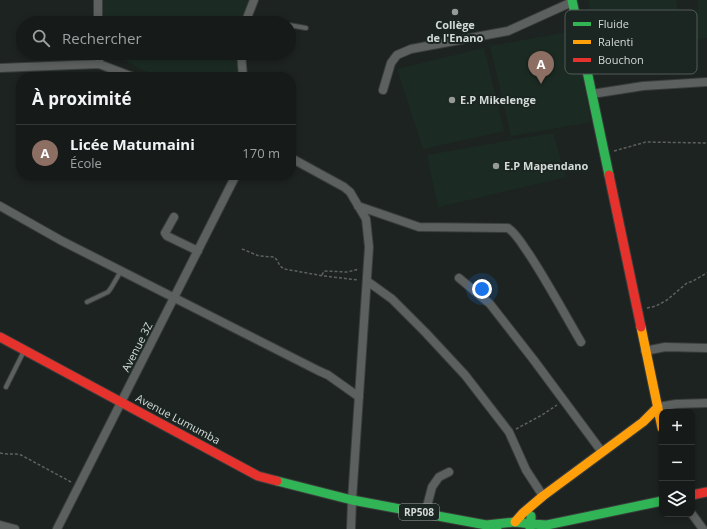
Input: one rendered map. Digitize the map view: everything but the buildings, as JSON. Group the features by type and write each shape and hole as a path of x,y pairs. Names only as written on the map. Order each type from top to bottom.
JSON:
{"street":[{"path":"98,0 98,16"},
{"path":"248,16 254,0"},
{"path":"383,90 391,63 397,55 411,49 508,31 572,1"},
{"path":"242,60 243,72"},
{"path":"0,68 99,64 120,72"},
{"path":"588,74 659,412"},
{"path":"592,94 643,86 707,82"},
{"path":"296,161 344,187 350,192 366,219 369,247 368,268 351,529"},
{"name":"Avenue 3Z","path":"57,529 234,180"},
{"path":"0,206 62,241 328,375 359,397"},
{"path":"358,206 419,227 508,228 512,230 544,277 563,312 582,342"},
{"path":"174,217 166,233 167,236 198,251"},
{"path":"459,278 490,304 602,452"},
{"path":"367,281 392,299 465,375 509,432 526,470 543,496"},
{"name":"Avenue Lumumba","path":"0,338 258,476 352,500"},
{"path":"646,351 665,347 707,348"},
{"path":"514,526 517,518 543,496 643,422 658,407 676,404 707,403"},
{"path":"426,514 432,487 439,477 449,472"},
{"path":"695,494 707,492"},
{"name":"RP508","path":"352,500 462,522 486,525 531,526"},
{"path":"530,507 532,510 531,526 544,527 659,502"},
{"path":"694,517 703,529"},
{"path":"0,525 15,529"},
{"name":"RP508","path":"486,525 497,529"}],"lane":[{"path":"296,26 306,28"},
{"path":"87,302 108,292 121,270"},
{"path":"6,387 24,350"}],"path":[{"path":"604,153 646,142 707,143"},
{"path":"242,249 259,256 274,257 284,269 367,281"},
{"path":"322,275 324,271 347,272 368,268"},
{"path":"637,311 656,306 667,300 687,283 707,273"},
{"path":"509,432 542,415 564,400"},
{"path":"0,454 4,455 15,453 21,455 78,486"}],"shaded area":[{"path":"102,0 249,0 243,16 102,16"},
{"path":"588,0 676,0 678,10 590,10"},
{"path":"697,0 707,0 707,38 697,39"},
{"path":"565,33 565,74 582,74 591,122 511,136 490,46"},
{"name":"E.P Mikelenge","path":"484,48 504,131 423,149 397,69"},
{"path":"124,60 239,60 240,72 147,72"},
{"name":"E.P Mapendano","path":"553,133 566,177 438,207 427,155"}],"traffic: fast":[{"path":"572,0 574,10"},
{"path":"588,74 609,175"},
{"path":"277,481 352,500 486,525 497,529"},
{"path":"531,516 531,524 547,525 659,502"},
{"path":"486,525 515,522 531,524 530,529"}],"traffic: slow":[{"path":"641,327 659,414"},
{"path":"515,522 543,496 643,422 658,407"}],"traffic: jam":[{"path":"609,175 641,327"},
{"path":"0,337 258,476 277,481"},
{"path":"695,494 707,492"}],"place":[{"name":"Collège de l'Enano","path":"455,12"},
{"name":"Licée Matumaini","path":"541,84"},
{"name":"E.P Mikelenge","path":"452,100"},
{"name":"E.P Mapendano","path":"496,166"}]}
